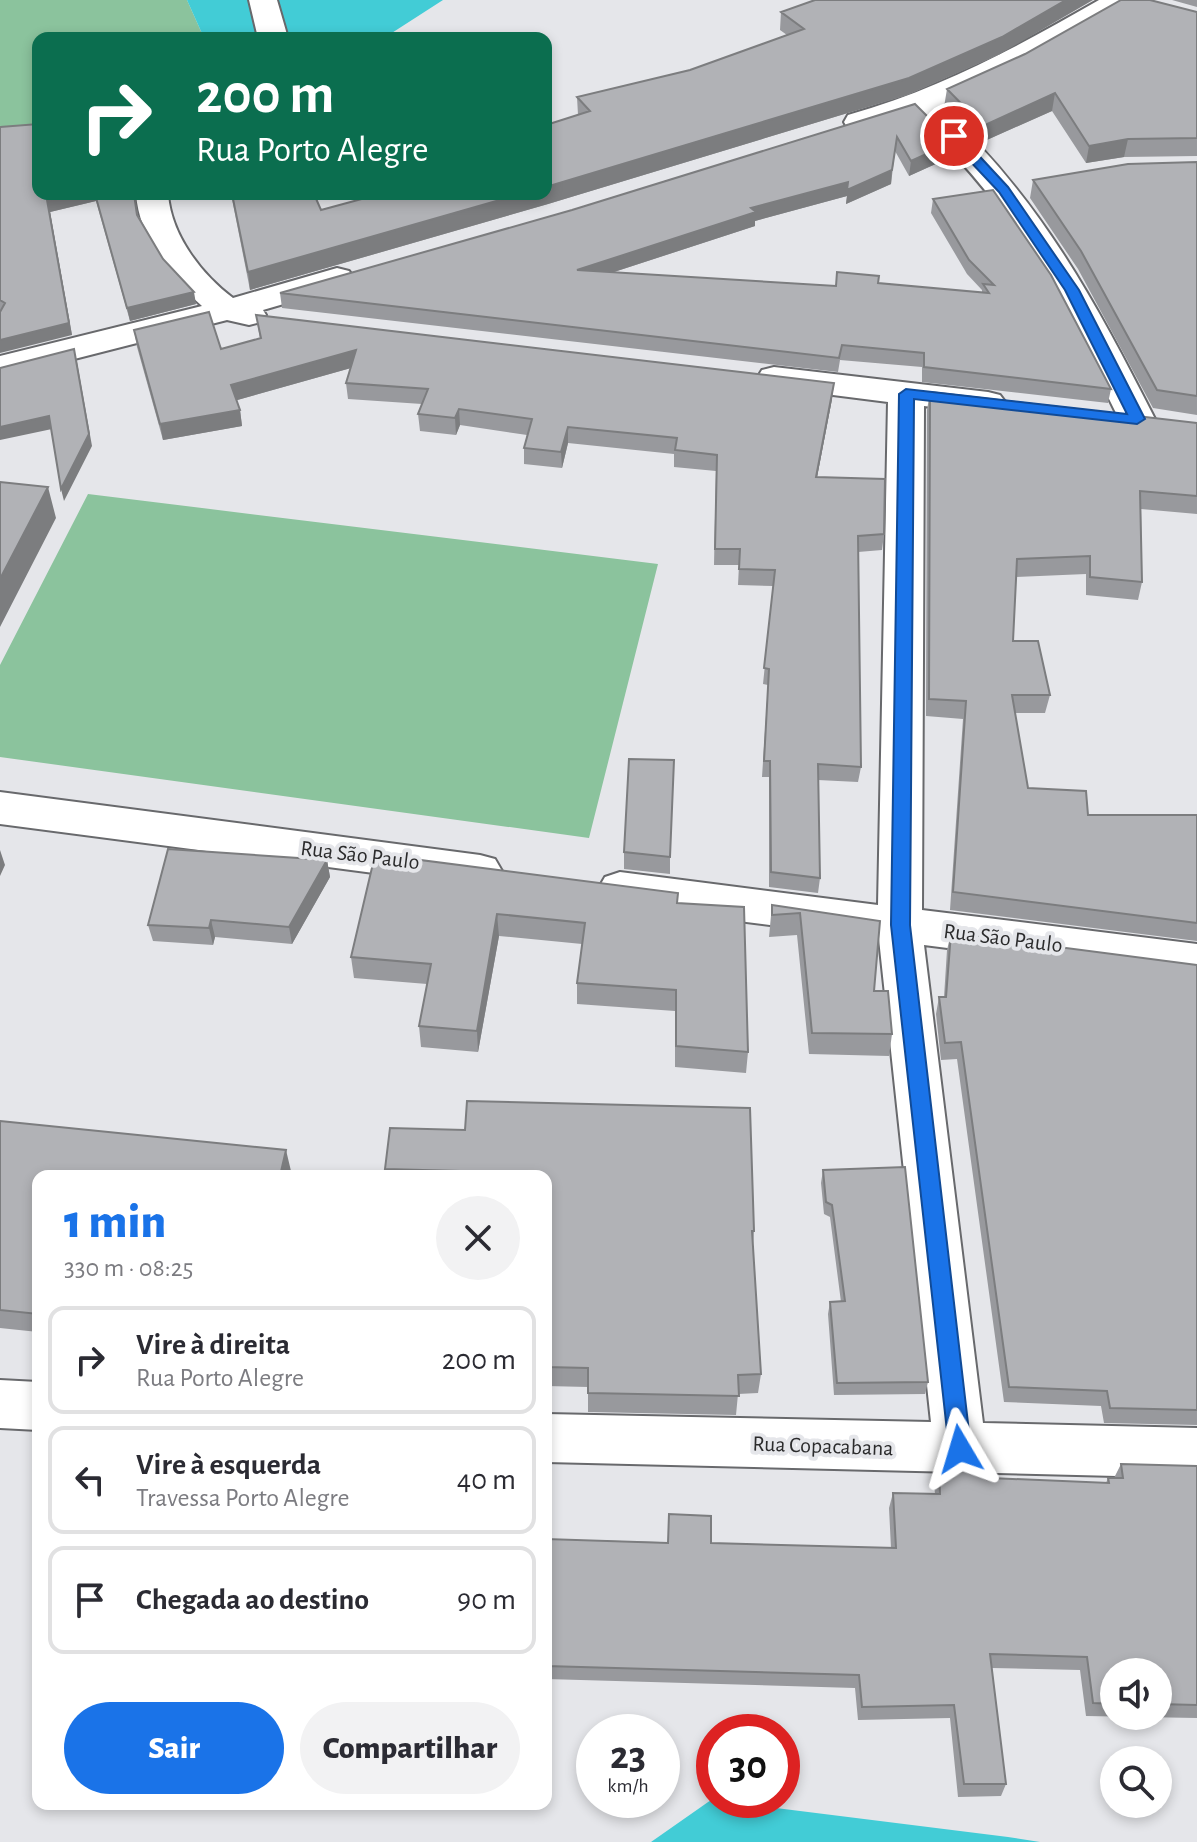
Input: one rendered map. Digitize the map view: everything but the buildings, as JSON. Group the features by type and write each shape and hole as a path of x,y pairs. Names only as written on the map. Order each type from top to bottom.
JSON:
{"street":[{"path":"263,0 271,32"},
{"path":"829,131 919,104 1011,63 1129,1"},
{"path":"919,104 971,153 1018,187 1137,420"},
{"path":"151,200 150,206 180,267 228,310 301,324"},
{"path":"0,367 228,310 364,271"},
{"path":"736,374 1014,406"},
{"path":"906,394 900,925 960,1449"},
{"name":"Rua São Paulo","path":"0,808 521,876"},
{"name":"Rua São Paulo","path":"585,884 1197,962"},
{"path":"0,1404 32,1406"},
{"name":"Rua Copacabana","path":"552,1438 1197,1453"}],"green space":[{"path":"0,0 187,0 201,32 32,32 32,177 0,199"},
{"path":"88,494 658,564 589,838 0,757 0,665"}],"water":[{"path":"187,0 443,0 393,32 201,32"},
{"path":"696,1810 696,1818 800,1818 800,1811 1040,1842 651,1842"}],"route":[{"path":"954,136 1003,190 1072,290 1137,419 906,394 900,925 960,1449"}]}
